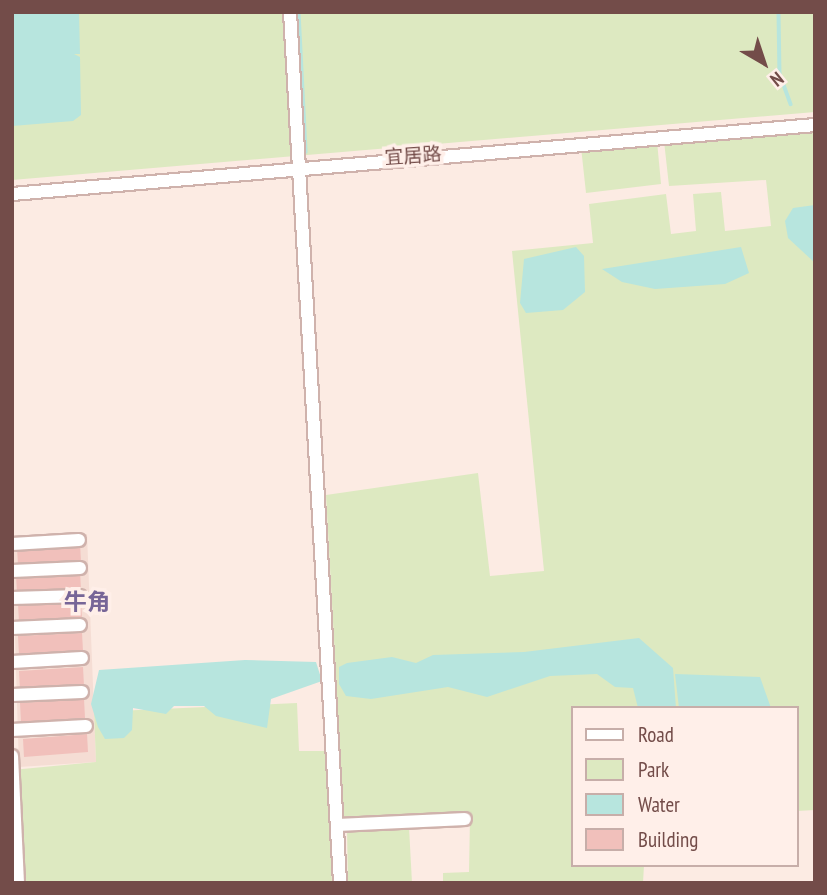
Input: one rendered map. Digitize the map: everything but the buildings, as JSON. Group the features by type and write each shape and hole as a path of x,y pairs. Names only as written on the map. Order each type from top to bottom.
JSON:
{"street":[{"path":"289,12 301,164 340,883"},
{"name":"宜居路","path":"12,194 301,164 815,125"},
{"path":"12,544 79,540"},
{"path":"12,571 80,568"},
{"path":"12,598 80,596"},
{"path":"12,628 80,625"},
{"path":"12,662 82,658"},
{"path":"12,695 82,692"},
{"path":"12,730 86,726"},
{"path":"12,756 18,883"},
{"path":"338,825 464,819"}],"shaded area":[{"path":"87,534 96,762 19,767 12,541"}],"green space":[{"path":"12,12 815,12 815,112 12,180"},
{"path":"815,129 815,810 799,811 799,706 572,706 572,867 644,867 643,883 443,883 443,873 469,872 470,818 344,821 326,495 478,473 490,576 544,571 512,251 593,243 589,204 666,194 671,234 696,231 693,194 721,192 725,231 771,226 766,180 669,186 664,141"},
{"path":"657,141 661,184 586,193 581,147"},
{"path":"297,703 299,751 326,751 332,883 12,883 12,770 96,762 94,712"},
{"path":"409,827 412,883 348,883 347,831"}],"water":[{"path":"12,12 79,12 80,54 74,54 80,57 81,115 73,121 12,126"},
{"path":"815,205 815,263 788,238 785,221 793,208"},
{"path":"576,247 584,256 585,292 563,310 526,313 520,303 524,259"},
{"path":"741,247 749,273 725,284 655,289 622,282 602,269"},
{"path":"639,638 673,668 676,706 638,706 633,688 615,687 597,674 550,676 487,697 448,687 371,699 346,696 339,684 339,667 347,663 392,657 416,663 433,655 524,652"},
{"path":"245,660 316,662 322,681 271,699 267,728 216,716 204,706 174,706 166,714 133,708 132,730 124,738 105,739 98,727 91,704 99,670"},
{"path":"675,674 760,677 770,706 679,706"}],"waterway":[{"path":"299,12 306,152"},
{"path":"779,12 780,74 791,104"}],"district":[{"name":"牛角","path":"87,602"}]}
